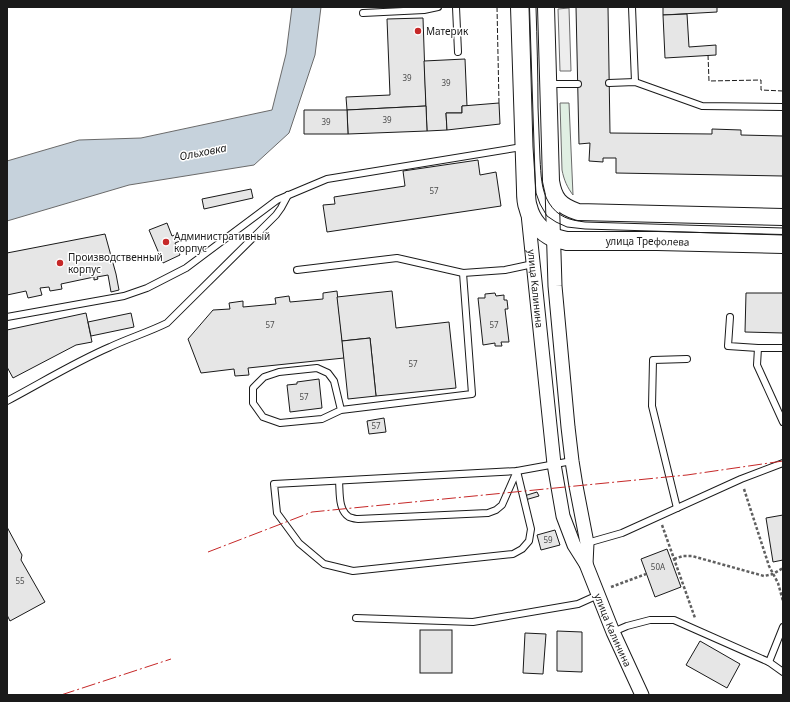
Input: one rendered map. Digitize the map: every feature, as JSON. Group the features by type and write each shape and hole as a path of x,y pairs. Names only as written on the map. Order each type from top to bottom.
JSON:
{"main road":[{"name":"улица Калинина","path":"520,7 524,147 528,206"},
{"name":"улица Трефолева","path":"528,206 533,219 546,222 544,232 554,238 567,241 657,241 783,244"}],"street":[{"path":"546,7 551,181 554,195 560,203 568,209 578,212"},
{"path":"533,258 535,237 546,222 552,186"},
{"name":"улица Калинина","path":"528,206 554,464 564,516 574,545 586,564 613,632 642,695"},
{"path":"546,222 564,213 578,212 783,217"},
{"name":"улица Калинина","path":"554,238 556,286 572,461 587,542 586,564"}],"lane":[{"path":"363,13 424,10 438,7"},
{"path":"456,7 458,52"},
{"path":"632,7 635,82"},
{"path":"609,83 635,82 702,106 783,107"},
{"path":"548,84 578,84"},
{"path":"7,317 124,296 147,288 186,268 277,200 327,179 524,147"},
{"path":"7,401 90,356 167,323 276,215 288,195"},
{"path":"297,270 398,258 463,273 505,270 533,258"},
{"path":"341,410 334,382 328,373 318,368 279,372 264,377 253,388 253,403 263,417 280,423 322,419 341,410 472,394 463,273"},
{"path":"730,317 728,346 783,348"},
{"path":"758,348 757,364 783,422"},
{"path":"677,508 652,406 653,360 687,359"},
{"path":"517,471 530,529 529,541 522,549 513,554 353,571 324,564 299,542 277,513 274,484 517,471 572,461"},
{"path":"587,542 622,533 740,479 783,463"},
{"path":"339,481 341,503 344,512 350,517 358,519 488,513 496,510 502,505 517,471"},
{"path":"356,618 473,622 578,604 598,595"},
{"path":"613,632 627,626 650,620 674,620 769,662 783,672"},
{"path":"769,662 783,627"}],"path":[{"path":"740,479 769,566 778,583 783,601"},
{"path":"659,516 700,632"},
{"path":"674,559 683,556 692,556 764,576 773,574 783,568"},
{"path":"611,587 646,574"}],"green space":[{"path":"560,103 569,103 573,195 566,183 562,170"}],"shaded area":[{"path":"569,8 571,71 560,71 558,9"}],"water":[{"name":"Ольховка","path":"292,7 321,7 315,55 289,133 254,165 129,185 7,221 7,161 79,140 141,138 272,110 286,54"}],"building":[{"path":"576,7 608,7 610,133 712,134 712,129 741,130 741,135 783,136 783,176 616,173 616,158 603,158 603,162 589,161 590,143 579,144"},
{"path":"663,7 717,7 717,12 663,15"},
{"path":"687,14 689,47 716,45 716,55 665,58 663,15"},
{"path":"423,18 426,106 347,110 346,97 390,95 387,19"},
{"path":"465,59 467,106 462,106 462,113 446,113 447,130 427,131 424,61"},
{"path":"499,103 500,124 447,130 446,113 462,113 462,106"},
{"path":"426,106 427,131 348,134 347,110"},
{"path":"304,110 347,110 348,134 304,134"},
{"path":"478,160 480,175 496,172 501,206 327,232 323,205 335,204 334,197 405,186 403,171"},
{"path":"251,189 253,198 204,209 202,199"},
{"name":"Административный корпус","path":"167,223 172,236 177,234 180,241 175,243 180,255 163,263 149,230"},
{"name":"Производственный корпус","path":"105,234 119,290 111,292 108,275 97,277 98,279 94,280 94,277 61,284 62,289 50,291 49,287 40,288 42,295 28,298 26,291 7,295 7,253"},
{"path":"337,291 344,358 248,368 249,375 235,376 234,369 201,373 188,339 213,310 230,309 229,303 243,301 243,307 276,304 275,298 289,296 290,302 323,299 323,293"},
{"path":"392,291 396,328 449,322 456,388 376,396 370,338 342,341 337,297"},
{"path":"495,293 496,296 504,295 504,300 507,300 508,309 505,309 509,342 501,342 502,346 495,346 495,343 483,345 478,298 485,298 485,294"},
{"path":"746,293 783,293 783,333 745,332"},
{"path":"86,313 92,342 76,345 13,378 7,367 7,330"},
{"path":"131,313 134,327 91,336 88,322"},
{"path":"370,338 376,396 348,399 342,341"},
{"path":"319,379 322,408 290,412 287,385"},
{"path":"384,418 386,432 369,434 367,421"},
{"path":"537,492 539,496 525,500 524,496"},
{"path":"783,515 783,560 773,562 766,518"},
{"path":"7,527 22,555 21,560 45,602 10,621 7,615"},
{"path":"555,530 560,545 541,550 537,535"},
{"path":"667,549 681,587 655,597 641,559"},
{"path":"420,630 452,630 452,673 420,673"},
{"path":"557,631 582,632 582,672 557,671"},
{"path":"525,633 546,634 543,674 523,673"},
{"path":"700,641 740,664 727,688 686,665"}],"tram line":[{"path":"529,7 533,147 536,193 547,216 567,227 585,229 783,235"},
{"path":"536,7 541,176 546,198 556,212 569,219 585,222 783,228"}],"fence":[{"path":"497,7 499,103"},
{"path":"708,55 709,81 761,80 761,90 783,91"}],"power":[{"path":"208,552 312,512 687,475 783,461"},
{"path":"61,695 171,659"}],"place":[{"name":"Материк","path":"418,31"},
{"name":"Административный корпус","path":"166,242"},
{"name":"Производственный корпус","path":"60,263"}]}
